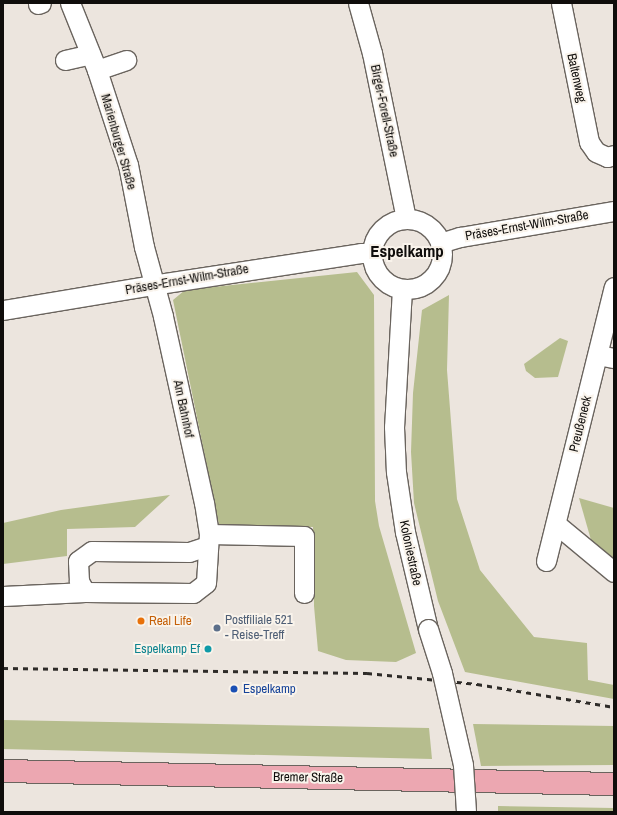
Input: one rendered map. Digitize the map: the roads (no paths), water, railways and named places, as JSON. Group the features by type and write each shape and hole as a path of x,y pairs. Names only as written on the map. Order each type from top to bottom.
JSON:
{"main road":[{"name":"Bremer Straße","path":"3,771 614,784"}],"street":[{"name":"Marienburger Straße","path":"70,3 93,62 128,164 152,285"},
{"name":"Birger-Forell-Straße","path":"358,3 373,61 406,219"},
{"name":"Baltenweg","path":"560,3 589,142 605,154"},
{"path":"65,60 93,62 126,60"},
{"name":"Präses-Ernst-Wilm-Straße","path":"440,243 460,238 614,211"},
{"path":"406,219 427,226 440,243 440,266 434,277 414,289 402,289 390,285 380,277 374,266 372,253 374,240 382,230 393,222 406,219"},
{"name":"Präses-Ernst-Wilm-Straße","path":"3,310 152,285 361,253 372,253"},
{"name":"Am Bahnhof","path":"85,592 193,593 206,583 209,540 163,316 152,285"},
{"name":"Preußeneck","path":"546,561 606,357 614,287"},
{"name":"Koloniestraße","path":"402,289 394,427 396,472 405,532 428,629 442,673 463,765 466,812"},
{"path":"556,524 614,572"},
{"path":"3,596 85,592 78,581 78,561 92,551 189,552 209,540 304,536 304,593"}],"railway":[{"path":"3,668 367,673 477,684 614,707"}],"place":[{"name":"Real Life","path":"141,621"},
{"name":"Postfiliale 521 - Reise-Treff","path":"217,628"},
{"name":"Espelkamp Ef","path":"208,649"},
{"name":"Espelkamp","path":"234,689"}],"district":[{"name":"Espelkamp","path":"407,251"}]}
